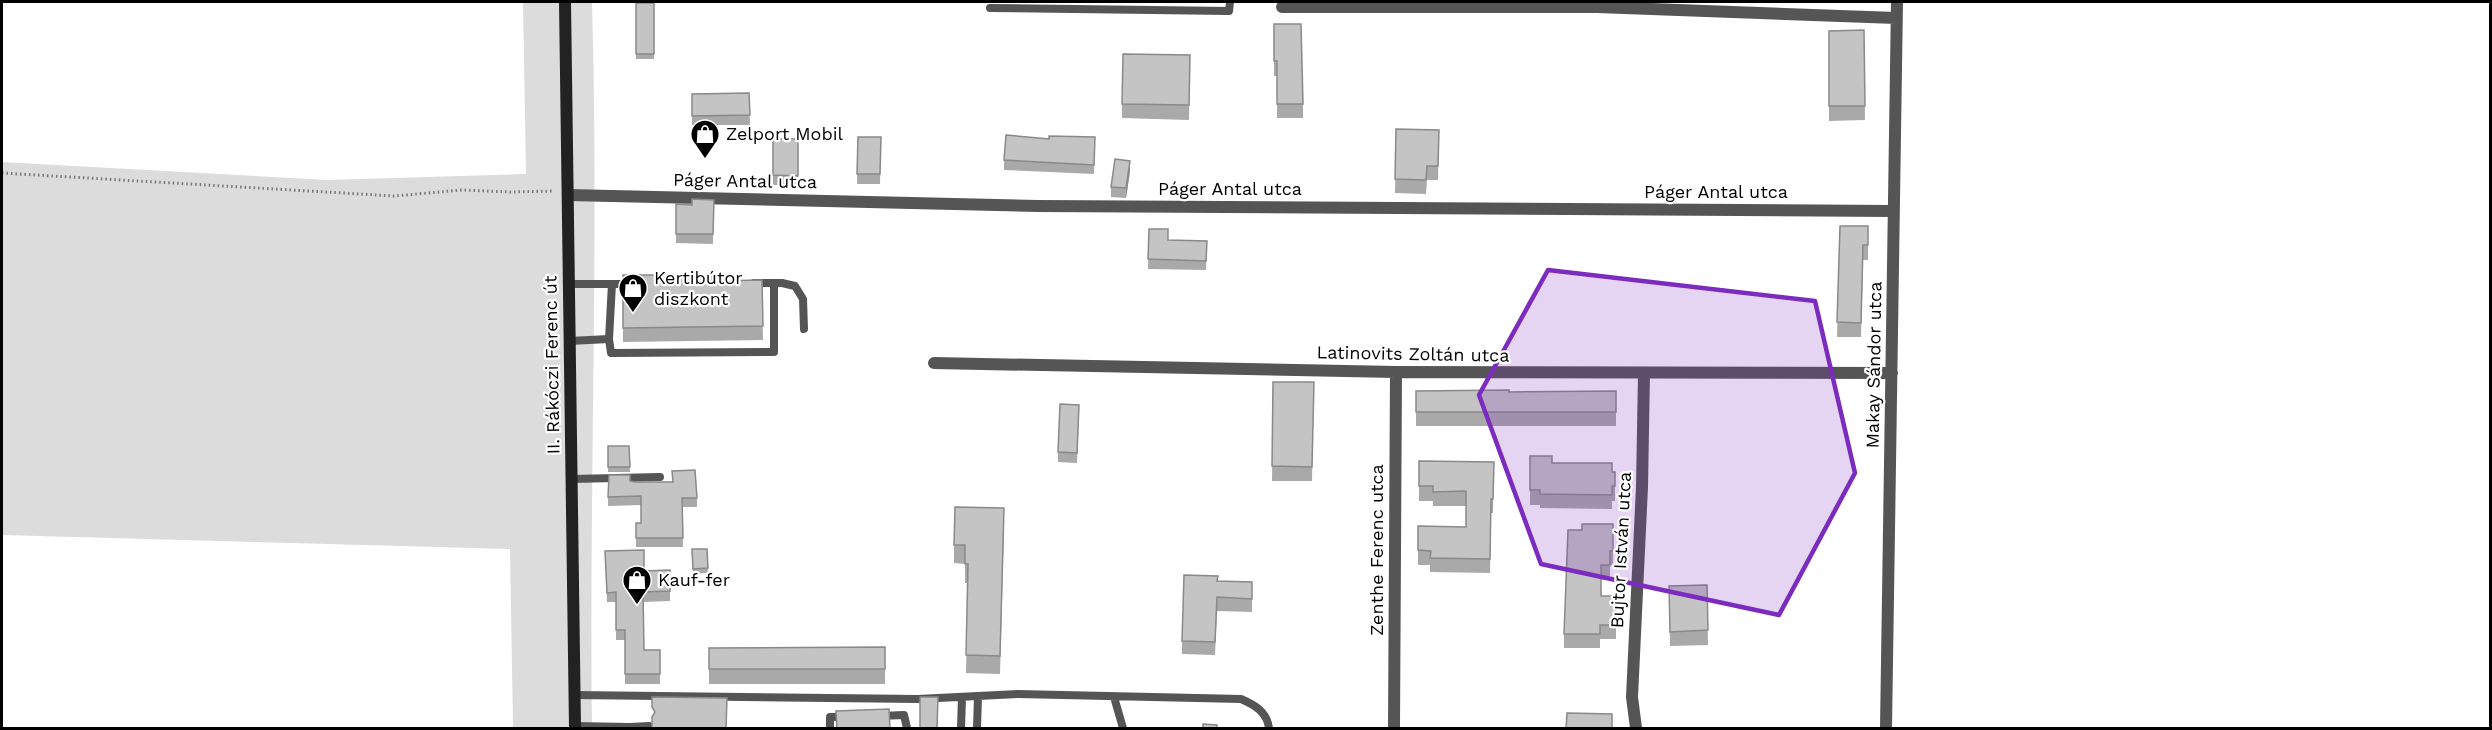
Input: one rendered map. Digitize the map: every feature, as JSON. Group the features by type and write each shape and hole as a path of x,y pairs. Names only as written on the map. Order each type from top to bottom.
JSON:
{"main road":[{"name":"II. Rákóczi Ferenc út","path":"565,2 575,727"}],"street":[{"name":"Makay Sándor utca","path":"1886,729 1897,2"},
{"path":"1282,7 1597,7 1896,18"},
{"name":"Páger Antal utca","path":"568,193 1050,207 1893,211"},
{"name":"Latinovits Zoltán utca","path":"934,363 1396,372 1892,373"},
{"name":"Zenthe Ferenc utca","path":"1394,729 1396,372"},
{"name":"Bujtor István utca","path":"1636,729 1632,697 1642,487 1644,373"}],"lane":[{"path":"990,8 1229,11 1230,2"},
{"path":"739,283 774,283 795,286 803,299 804,329"},
{"path":"612,284 609,339 611,353 774,352 774,283"},
{"path":"569,284 635,284"},
{"path":"569,341 609,339"},
{"path":"572,478 660,477"},
{"path":"574,695 918,699 1018,694 1241,699 1260,710 1267,720 1269,729"},
{"path":"977,729 978,696"},
{"path":"961,729 962,697"},
{"path":"1114,697 1123,729"},
{"path":"874,716 904,715 907,729"},
{"path":"830,729 830,717 853,717"},
{"path":"575,727 649,726"}],"path":[{"path":"2,173 394,196 462,190 568,193"}],"highlighted area":[{"path":"1548,270 1815,301 1855,473 1779,615 1631,585 1541,564 1479,395"}],"shaded area":[{"path":"523,2 592,2 595,184 592,728 513,728 510,549 2,535 2,162 328,180 526,174"}],"building":[{"path":"636,3 654,3 654,54 636,54"},
{"path":"1274,24 1301,24 1303,104 1277,104"},
{"path":"1864,30 1865,106 1829,106 1829,31"},
{"path":"1123,54 1190,55 1189,105 1122,104"},
{"path":"749,93 750,115 692,116 692,94"},
{"path":"1396,129 1439,130 1438,166 1427,166 1426,180 1395,179"},
{"path":"1006,135 1049,139 1049,136 1095,137 1094,165 1004,160"},
{"path":"858,137 881,137 880,174 857,174"},
{"path":"773,139 798,139 798,176 773,175"},
{"path":"1115,159 1130,161 1126,188 1111,187"},
{"path":"692,199 714,200 713,234 676,234 676,204 692,205"},
{"path":"1840,226 1868,226 1868,245 1863,245 1861,323 1837,322"},
{"path":"1149,229 1168,229 1168,240 1207,241 1206,261 1148,259"},
{"path":"623,275 712,275 712,281 762,280 763,326 623,328"},
{"path":"1273,382 1314,382 1312,467 1272,466"},
{"path":"1509,390 1509,392 1616,391 1616,412 1416,412 1416,391"},
{"path":"1060,404 1079,405 1077,453 1058,452"},
{"path":"608,446 629,446 630,467 608,467"},
{"path":"1530,456 1552,456 1552,463 1612,463 1612,472 1615,472 1615,486 1612,486 1612,495 1540,494 1540,490 1530,490"},
{"path":"1419,461 1494,462 1490,559 1430,558 1431,551 1418,550 1418,526 1466,527 1466,491 1433,492 1433,486 1419,486"},
{"path":"695,470 697,498 682,498 683,538 636,538 636,523 641,523 641,496 608,497 609,475 630,475 630,481 635,482 673,482 672,471"},
{"path":"955,507 1004,508 1000,656 966,655 968,564 965,564 965,545 954,545"},
{"path":"1582,524 1613,524 1613,551 1610,551 1610,565 1601,565 1601,596 1616,596 1616,625 1600,625 1600,634 1564,634 1568,530 1582,530"},
{"path":"692,549 707,549 708,568 693,569"},
{"path":"644,550 644,571 670,570 670,591 643,592 644,650 660,650 660,674 625,674 625,630 616,630 616,592 607,593 605,551"},
{"path":"1184,575 1218,576 1217,581 1252,582 1252,599 1217,597 1215,642 1182,641"},
{"path":"1707,585 1708,630 1670,632 1669,586"},
{"path":"885,647 885,669 709,669 709,648"},
{"path":"652,697 727,698 726,729 652,729 652,717 655,712 652,707"},
{"path":"920,697 938,697 937,729 920,729"},
{"path":"889,709 890,729 837,729 836,711"},
{"path":"1567,713 1612,714 1612,729 1566,729"},
{"path":"1203,724 1217,725 1217,729 1203,729"}],"place":[{"name":"Zelport Mobil","path":"705,160"},
{"name":"Kertibútor diszkont","path":"633,314"},
{"name":"Kauf-fer","path":"637,606"}]}
